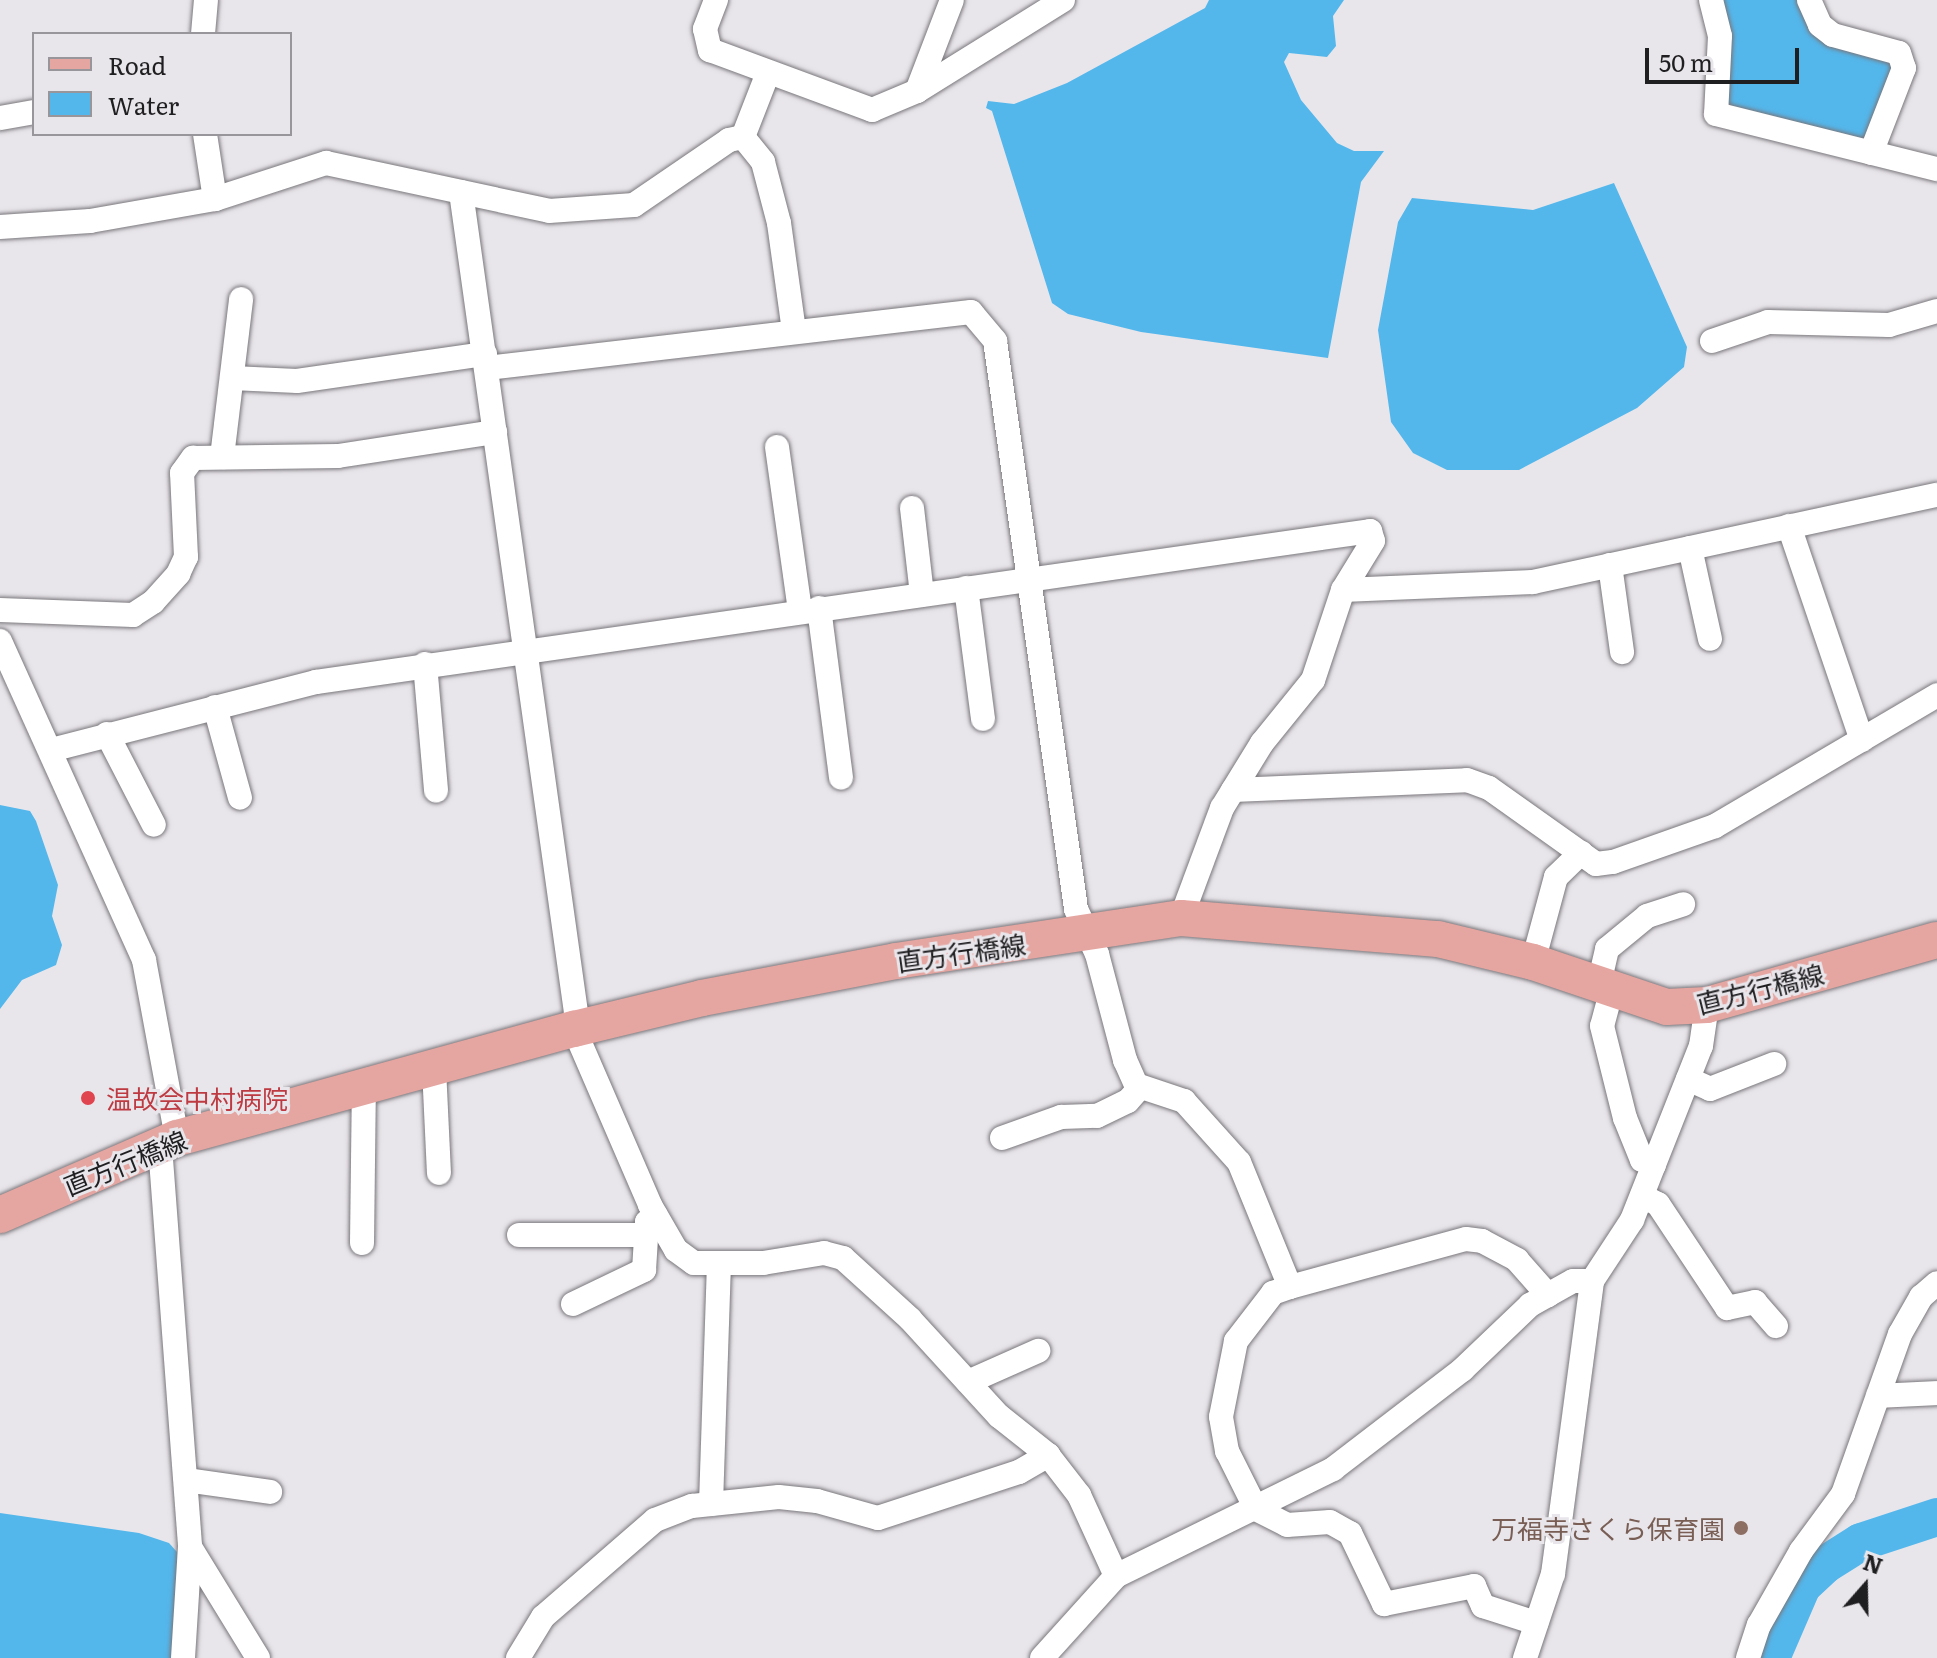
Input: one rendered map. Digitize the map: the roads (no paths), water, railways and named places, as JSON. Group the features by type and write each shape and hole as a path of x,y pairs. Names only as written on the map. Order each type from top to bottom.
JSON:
{"main road":[{"name":"直方行橋線","path":"0,1215 168,1142 574,1029 866,966 1181,918 1438,939 1533,962 1667,1007 1707,1005 1937,940"}],"street":[{"path":"203,32 206,0"},
{"path":"716,0 705,29 710,50 872,110 917,91 1063,0"},
{"path":"917,91 952,0"},
{"path":"1711,0 1720,36 1716,114 1937,169"},
{"path":"1809,0 1820,25 1833,35 1899,53 1904,68 1871,153"},
{"path":"743,137 768,73"},
{"path":"0,118 32,112"},
{"path":"205,136 215,199"},
{"path":"0,227 90,221 215,199 326,163 549,211 634,205 729,140 743,137"},
{"path":"743,137 763,162 779,223 794,331"},
{"path":"461,192 525,648 574,1029 651,1225 694,1263 719,1265 824,1253 843,1258 910,1319 999,1416 1048,1455 1079,1495 1116,1576"},
{"path":"222,457 241,299"},
{"path":"1712,341 1768,322 1889,325 1937,311"},
{"path":"232,378 297,381 971,312 995,341 1076,909 1097,954 1125,1060 1140,1087 1184,1101 1239,1162 1290,1287"},
{"path":"0,610 121,615 153,602 178,574 186,557 182,473 193,458 338,456 495,432"},
{"path":"777,447 841,778"},
{"path":"1343,590 1533,582 1937,495"},
{"path":"912,508 922,594"},
{"path":"1789,526 1862,740"},
{"path":"51,750 316,682 525,648 1370,531 1373,541 1343,590 1313,680 1262,743 1233,790 1185,897 1181,918"},
{"path":"1690,548 1710,639"},
{"path":"1610,565 1622,652"},
{"path":"966,588 983,719"},
{"path":"0,641 144,960 168,1142 190,1547 183,1658"},
{"path":"425,664 436,791"},
{"path":"1233,790 1467,780 1489,788 1596,864 1613,862 1715,826 1937,695"},
{"path":"215,707 240,798"},
{"path":"107,734 154,825"},
{"path":"1533,962 1556,877 1581,853"},
{"path":"1654,1165 1642,1160 1625,1118 1602,1026 1607,949 1647,916 1683,904"},
{"path":"1525,1658 1553,1574 1592,1281 1642,1196 1701,1046 1707,1005"},
{"path":"1688,1079 1710,1089 1774,1064"},
{"path":"434,1068 439,1173"},
{"path":"362,1243 364,1087"},
{"path":"1002,1138 1061,1117 1097,1116 1128,1101 1140,1087"},
{"path":"1642,1196 1658,1204 1727,1308 1755,1302 1776,1326"},
{"path":"519,1235 651,1225"},
{"path":"573,1304 644,1270 651,1225"},
{"path":"1536,1623 1483,1606 1474,1586 1384,1604 1350,1533 1330,1522 1287,1525 1256,1509 1227,1451 1221,1417 1227,1368 1236,1341 1257,1309 1273,1293 1466,1239 1482,1241 1517,1260 1548,1295"},
{"path":"711,1504 719,1265"},
{"path":"1042,1658 1116,1576 1333,1469 1462,1370 1530,1305 1573,1281 1592,1281"},
{"path":"1748,1658 1759,1625 1801,1551 1843,1494 1900,1334 1921,1297 1937,1283"},
{"path":"968,1382 1038,1351"},
{"path":"1878,1396 1937,1393"},
{"path":"518,1658 543,1617 655,1520 711,1504 779,1497 817,1501 878,1518 1019,1472 1048,1455"},
{"path":"186,1480 270,1492"},
{"path":"190,1547 258,1658"}],"water":[{"path":"1209,0 1344,0 1333,16 1336,46 1327,57 1289,53 1284,62 1301,100 1337,143 1354,151 1384,151 1361,182 1328,358 1141,332 1068,314 1052,303 992,111 986,108 988,101 1014,104 1067,83 1205,8"},
{"path":"1724,0 1803,0 1811,29 1895,59 1868,144 1734,112 1724,97"},
{"path":"1614,183 1687,347 1684,367 1637,408 1519,470 1447,470 1413,453 1391,422 1378,330 1398,222 1412,198 1533,210"},
{"path":"0,805 30,811 36,821 58,885 52,916 62,945 56,965 22,980 0,1009"},
{"path":"0,1513 139,1533 169,1543 177,1552 177,1658 0,1658"}],"waterway":[{"path":"1771,1658 1802,1586 1826,1564 1861,1542 1937,1517"}],"place":[{"name":"温故会中村病院","path":"88,1098"},
{"name":"万福寺さくら保育園","path":"1741,1528"}]}
